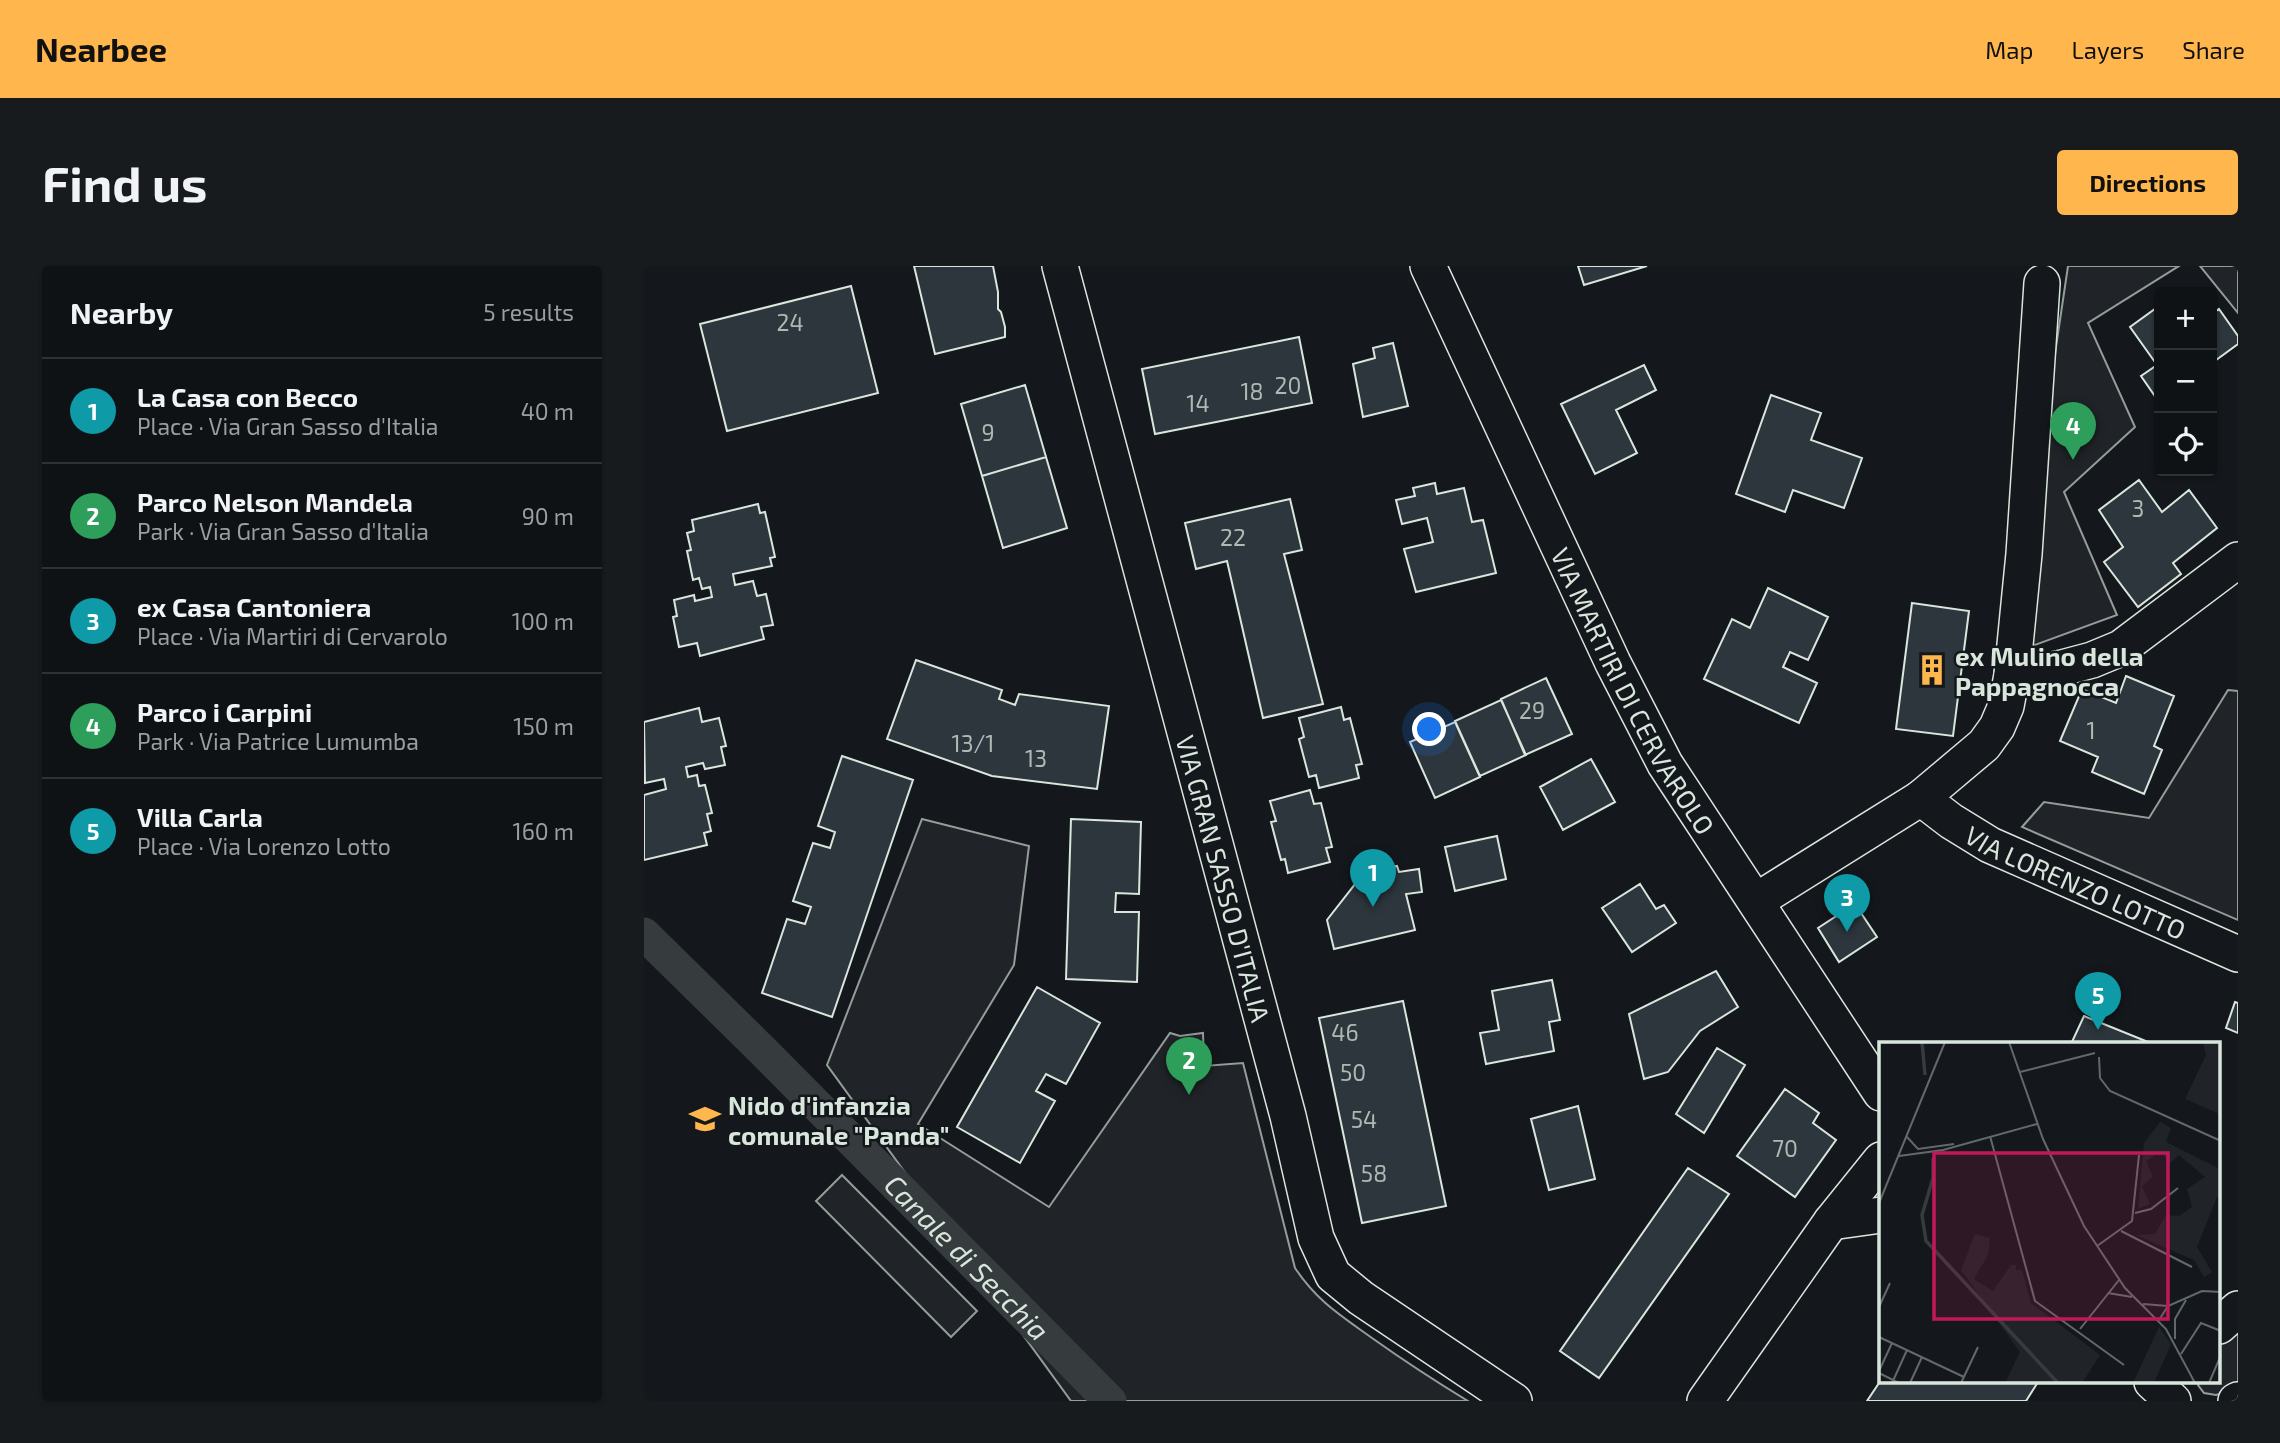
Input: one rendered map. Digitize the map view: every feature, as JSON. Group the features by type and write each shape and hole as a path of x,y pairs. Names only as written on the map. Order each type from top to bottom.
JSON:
{"street":[{"name":"VIA GRAN SASSO D'ITALIA","path":"1060,266 1284,1104 1315,1238 1333,1275 1361,1298 1514,1401"},
{"name":"VIA MARTIRI DI CERVAROLO","path":"1428,266 1613,663 1665,764 1879,1090"},
{"path":"1756,901 1921,798 1984,746 1997,727 2006,706 2012,675 2024,554 2042,284"},
{"path":"2012,675 2036,674 2062,668 2121,648 2238,560"},
{"name":"VIA LORENZO LOTTO","path":"1921,798 1951,821 1990,845 2238,954"},
{"path":"1704,1401 1831,1222 1879,1162"},
{"path":"1831,1222 1879,1215"},
{"path":"2220,1309 2238,1308"},
{"path":"2220,1325 2238,1308"},
{"path":"2154,1384 2172,1401"},
{"path":"2182,1401 2188,1384"}],"shaded area":[{"path":"2068,266 2179,266 2088,323 2135,427 2064,492 2117,615 2032,646 2052,374"},
{"path":"2200,266 2238,266 2238,313 2217,287"},
{"path":"2228,690 2238,691 2238,920 2022,827 2044,802 2149,818"},
{"path":"922,819 1029,846 1014,965 918,1124 1049,1207 1170,1033 1180,1036 1203,1033 1204,1066 1243,1063 1295,1268 1312,1290 1339,1314 1468,1401 1071,1401 827,1065"},
{"path":"842,1175 977,1311 951,1337 816,1201"},
{"path":"2238,1325 2238,1389 2216,1395 2204,1393 2198,1384 2220,1384 2220,1340"}],"building":[{"path":"914,266 993,266 998,309 1005,327 1005,337 935,354"},
{"path":"1578,266 1647,266 1584,285"},
{"path":"851,286 878,393 727,431 700,324"},
{"path":"2219,309 2238,336 2238,344 2217,359 2217,350"},
{"path":"2154,310 2154,361 2130,327"},
{"path":"1299,337 1312,403 1155,434 1142,369"},
{"path":"1393,343 1408,406 1363,417 1353,364 1375,358 1373,348"},
{"path":"1644,365 1656,390 1616,410 1637,453 1595,474 1561,404"},
{"path":"2154,367 2154,395 2141,376"},
{"path":"1025,385 1046,457 982,476 961,404"},
{"path":"1771,395 1821,413 1811,440 1862,458 1844,508 1793,490 1785,512 1736,494"},
{"path":"1046,457 1067,528 1003,548 982,476"},
{"path":"2139,480 2162,512 2189,490 2217,528 2173,563 2181,574 2138,607 2104,562 2123,547 2099,510"},
{"path":"1435,483 1437,494 1464,488 1472,522 1483,520 1496,573 1416,592 1404,549 1433,542 1427,518 1402,524 1396,500 1415,496 1413,488"},
{"path":"1290,499 1302,550 1284,554 1323,704 1263,718 1227,561 1196,569 1185,523"},
{"path":"758,504 760,513 765,512 775,557 770,558 772,566 733,574 735,585 753,581 757,596 766,594 773,625 761,627 764,639 700,656 697,643 679,647 673,617 677,616 674,600 694,595 695,601 712,597 710,587 702,589 699,578 693,580 687,551 691,550 687,533 694,531 692,520"},
{"path":"1768,588 1828,617 1808,660 1790,652 1783,667 1817,683 1799,723 1704,679 1732,619 1750,628"},
{"name":"ex Mulino della Pappagnocca","path":"1912,603 1969,611 1953,736 1896,729"},
{"path":"916,660 1002,690 999,699 1015,705 1019,694 1109,706 1097,789 992,776 887,739"},
{"path":"2126,676 2174,696 2154,746 2162,750 2144,794 2092,772 2098,757 2060,741 2082,689 2116,703"},
{"path":"1546,678 1572,734 1525,755 1501,699"},
{"path":"1501,700 1526,755 1480,776 1455,721"},
{"path":"1341,707 1344,720 1350,718 1362,764 1356,765 1359,778 1319,788 1316,775 1309,777 1299,739 1304,737 1299,718"},
{"path":"699,708 702,722 719,718 726,746 721,747 725,765 705,769 703,763 686,767 688,777 697,775 699,786 705,785 712,813 707,814 711,831 704,833 707,845 644,860 644,795 666,789 664,779 645,783 644,722"},
{"path":"1455,722 1480,777 1435,798 1410,742"},
{"path":"842,756 913,780 832,1017 762,993 787,919 805,924 811,907 793,901 813,843 830,848 835,832 818,826"},
{"path":"1591,759 1615,802 1563,830 1540,787"},
{"path":"1310,790 1314,804 1321,803 1332,847 1326,848 1330,862 1288,873 1285,859 1281,860 1271,822 1276,821 1270,801"},
{"path":"1071,819 1141,822 1139,894 1116,893 1115,912 1139,912 1137,982 1066,979"},
{"path":"1497,836 1506,879 1455,891 1445,847"},
{"path":"1397,866 1399,872 1419,869 1422,892 1406,894 1415,930 1334,949 1327,920 1363,874"},
{"path":"1640,884 1656,909 1664,905 1676,923 1632,952 1602,908"},
{"path":"1855,904 1877,937 1839,962 1818,928"},
{"path":"1716,971 1738,1007 1700,1031 1668,1072 1644,1079 1629,1014"},
{"path":"1552,980 1560,1020 1549,1022 1554,1051 1486,1064 1480,1033 1499,1030 1492,991"},
{"path":"1037,987 1100,1023 1066,1084 1046,1074 1036,1091 1055,1101 1020,1163 957,1127"},
{"path":"1403,1001 1446,1206 1362,1223 1319,1018"},
{"path":"2235,1002 2238,1003 2238,1033 2226,1028"},
{"path":"2084,1016 2148,1042 2072,1042"},
{"path":"1717,1048 1745,1065 1704,1133 1676,1114"},
{"path":"1785,1089 1819,1113 1813,1123 1836,1140 1795,1197 1737,1156"},
{"path":"1578,1106 1595,1179 1549,1190 1531,1119"},
{"path":"1688,1168 1729,1194 1599,1378 1560,1351"},
{"path":"1879,1383 2037,1384 2026,1401 1867,1401"}],"waterway":[{"name":"Canale di Secchia","path":"644,934 1110,1401"}],"place":[{"name":"Parco i Carpini","path":"2073,460"},
{"name":"ex Mulino della Pappagnocca","path":"1932,670"},
{"name":"La Casa con Becco","path":"1373,907"},
{"name":"ex Casa Cantoniera","path":"1847,932"},
{"name":"Villa Carla","path":"2098,1030"},
{"name":"Parco Nelson Mandela","path":"1189,1095"},
{"name":"Nido d'infanzia comunale \"Panda\"","path":"705,1119"}]}
